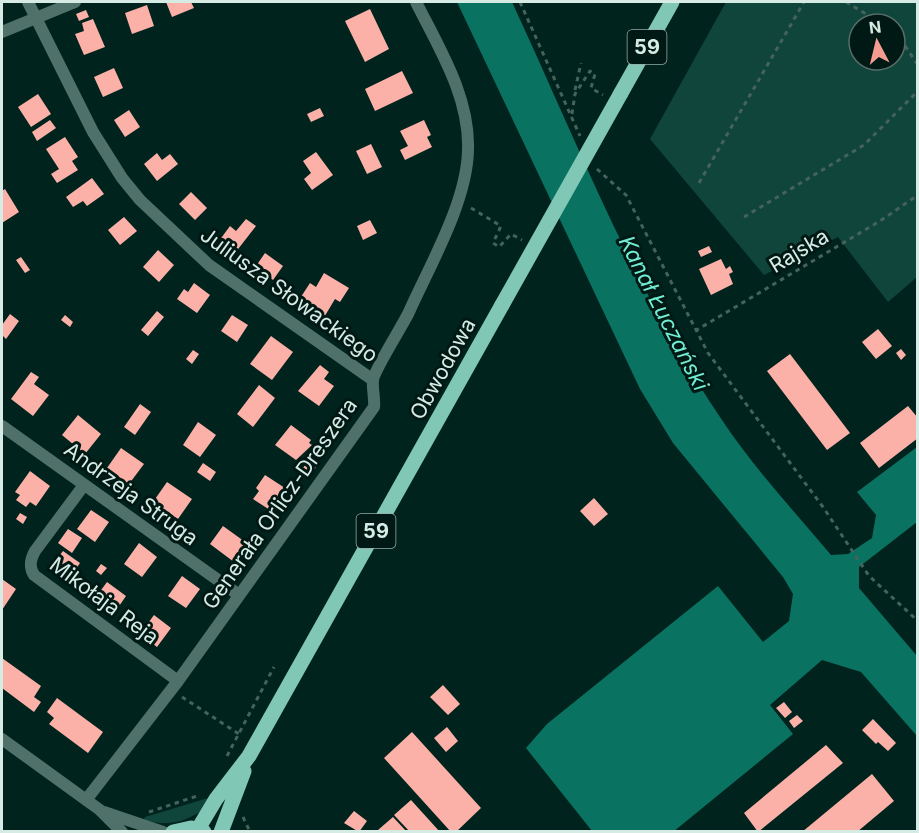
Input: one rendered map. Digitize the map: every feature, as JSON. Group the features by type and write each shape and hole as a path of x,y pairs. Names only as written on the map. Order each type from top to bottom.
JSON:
{"main road":[{"name":"Obwodowa","path":"201,830 216,799 249,756 672,2"},
{"name":"Obwodowa","path":"221,831 249,756"},
{"path":"173,831 183,828 201,830"}],"street":[{"name":"Juliusza Słowackiego","path":"28,2 93,132 122,178 140,200 209,265 373,380"},
{"path":"2,32 75,2"},
{"name":"Generała Orlicz-Dreszera","path":"86,800 178,681 374,407 376,393 373,380 405,321 458,200 468,151 467,128 452,73 416,2"},
{"name":"Andrzeja Struga","path":"2,426 239,595"},
{"name":"Mikołaja Reja","path":"84,485 35,551 31,558 32,571 34,575 178,681"},
{"path":"2,739 100,810 122,831"},
{"path":"100,810 163,831"}],"path":[{"path":"520,2 582,141"},
{"path":"699,183 804,2"},
{"path":"846,2 863,12"},
{"path":"907,49 918,65"},
{"path":"572,116 581,63"},
{"path":"575,94 590,71 596,74 591,88 604,96"},
{"path":"744,217 864,145 918,91"},
{"path":"591,161 603,177 626,195 708,353 823,507 869,576 918,621"},
{"name":"Rajska","path":"695,331 880,221 918,195"},
{"path":"458,200 501,226 493,243 499,248 511,234 524,241"},
{"path":"224,763 274,667"},
{"path":"179,695 239,734"}],"shaded area":[{"path":"457,2 512,2 634,268 691,371 747,455 831,555 848,554 872,538 876,515 857,492 917,447 917,522 859,567 859,588 917,656 917,736 861,672 822,660 770,705 793,734 673,832 592,831 526,748 547,724 718,586 763,642 789,621 793,594 783,577 673,443 640,389"},
{"path":"726,2 917,2 917,277 888,302 838,237 764,275 650,139"},
{"path":"208,798 208,806 178,822 162,823 144,820 145,817"}],"building":[{"path":"166,2 191,2 194,8 172,17"},
{"path":"147,5 154,26 132,34 125,13"},
{"path":"370,9 389,49 365,62 345,21"},
{"path":"86,10 89,17 79,21 76,14"},
{"path":"93,19 105,47 84,55 75,34 84,31 82,23"},
{"path":"114,68 123,88 103,97 94,77"},
{"path":"402,71 413,93 375,111 365,89"},
{"path":"38,94 51,114 31,127 18,107"},
{"path":"320,108 324,116 311,122 307,114"},
{"path":"129,110 140,127 125,137 114,120"},
{"path":"50,120 56,128 37,141 32,132"},
{"path":"424,120 431,135 427,137 432,147 405,160 400,150 408,146 400,131"},
{"path":"65,137 78,157 72,161 78,170 57,183 51,174 59,169 46,149"},
{"path":"371,144 382,167 367,174 356,151"},
{"path":"316,152 333,175 312,190 304,179 311,173 303,161"},
{"path":"157,153 162,160 170,154 178,164 157,181 144,164"},
{"path":"92,178 104,194 87,206 83,201 73,207 66,197"},
{"path":"5,189 19,212 2,223 2,191"},
{"path":"191,192 207,208 195,220 179,204"},
{"path":"124,217 137,231 120,245 108,230"},
{"path":"246,219 256,226 235,253 219,241 230,226 236,231"},
{"path":"370,220 377,233 363,240 357,226"},
{"path":"709,246 712,252 701,257 698,251"},
{"path":"158,250 174,265 159,282 143,267"},
{"path":"265,253 283,266 273,280 263,272 259,277 252,272"},
{"path":"21,257 30,270 25,273 16,260"},
{"path":"721,259 726,269 730,266 733,272 729,274 733,284 711,295 699,269"},
{"path":"324,273 349,288 340,302 335,299 323,319 297,303 310,283 316,287"},
{"path":"194,283 210,295 197,313 177,299 184,289 188,292"},
{"path":"157,311 164,317 148,336 141,330"},
{"path":"10,314 19,321 6,339 2,335 2,325"},
{"path":"65,315 73,322 70,327 61,320"},
{"path":"232,315 248,325 237,342 221,331"},
{"path":"878,329 892,346 876,359 862,342"},
{"path":"271,336 293,352 272,380 250,364"},
{"path":"901,349 906,355 901,360 896,353"},
{"path":"193,350 199,354 192,364 186,359"},
{"path":"790,354 850,433 827,450 767,371"},
{"path":"320,365 329,372 324,379 334,386 319,406 298,391"},
{"path":"31,372 39,377 34,384 49,395 33,416 11,399"},
{"path":"259,385 275,398 253,427 237,414"},
{"path":"140,404 151,412 135,435 124,427"},
{"path":"908,406 918,418 918,438 879,468 860,443"},
{"path":"78,415 101,434 85,454 62,435"},
{"path":"198,422 216,435 200,457 183,445"},
{"path":"291,425 311,440 309,443 312,445 296,460 275,445"},
{"path":"121,448 144,464 129,484 107,468"},
{"path":"312,457 319,463 310,475 302,469"},
{"path":"203,463 216,472 210,481 197,472"},
{"path":"30,471 50,486 36,506 30,502 26,507 16,500 20,495 15,492"},
{"path":"265,475 288,490 273,512 253,499 259,491 256,488"},
{"path":"167,482 192,499 178,519 153,502"},
{"path":"594,498 608,514 594,526 580,511"},
{"path":"91,510 109,522 95,542 77,529"},
{"path":"20,513 27,517 23,524 16,519"},
{"path":"223,526 248,544 234,562 210,544"},
{"path":"68,529 82,538 72,553 58,543"},
{"path":"139,543 157,557 142,577 124,564"},
{"path":"63,551 80,563 67,582 49,569"},
{"path":"101,564 107,568 101,575 96,571"},
{"path":"182,576 200,589 186,608 168,596"},
{"path":"2,579 16,589 2,610"},
{"path":"107,582 126,596 113,615 93,601"},
{"path":"154,615 171,628 157,647 140,634"},
{"path":"2,658 41,686 34,697 41,702 34,712 2,688"},
{"path":"443,685 460,704 448,715 430,697"},
{"path":"57,698 103,732 88,753 49,724 54,718 47,712"},
{"path":"784,702 792,712 785,718 776,708"},
{"path":"797,715 803,721 794,728 789,721"},
{"path":"873,719 896,743 888,751 878,742 876,744 862,730"},
{"path":"447,727 458,741 446,752 434,738"},
{"path":"412,732 481,808 456,832 451,832 384,758"},
{"path":"826,745 843,763 758,832 744,813"},
{"path":"872,774 894,801 857,832 802,832"},
{"path":"411,800 440,832 410,832 394,815"},
{"path":"354,811 367,821 359,832 344,823"},
{"path":"393,817 407,832 378,830"}],"water label":[{"name":"Kanał Łuczański","path":"664,313"}]}
